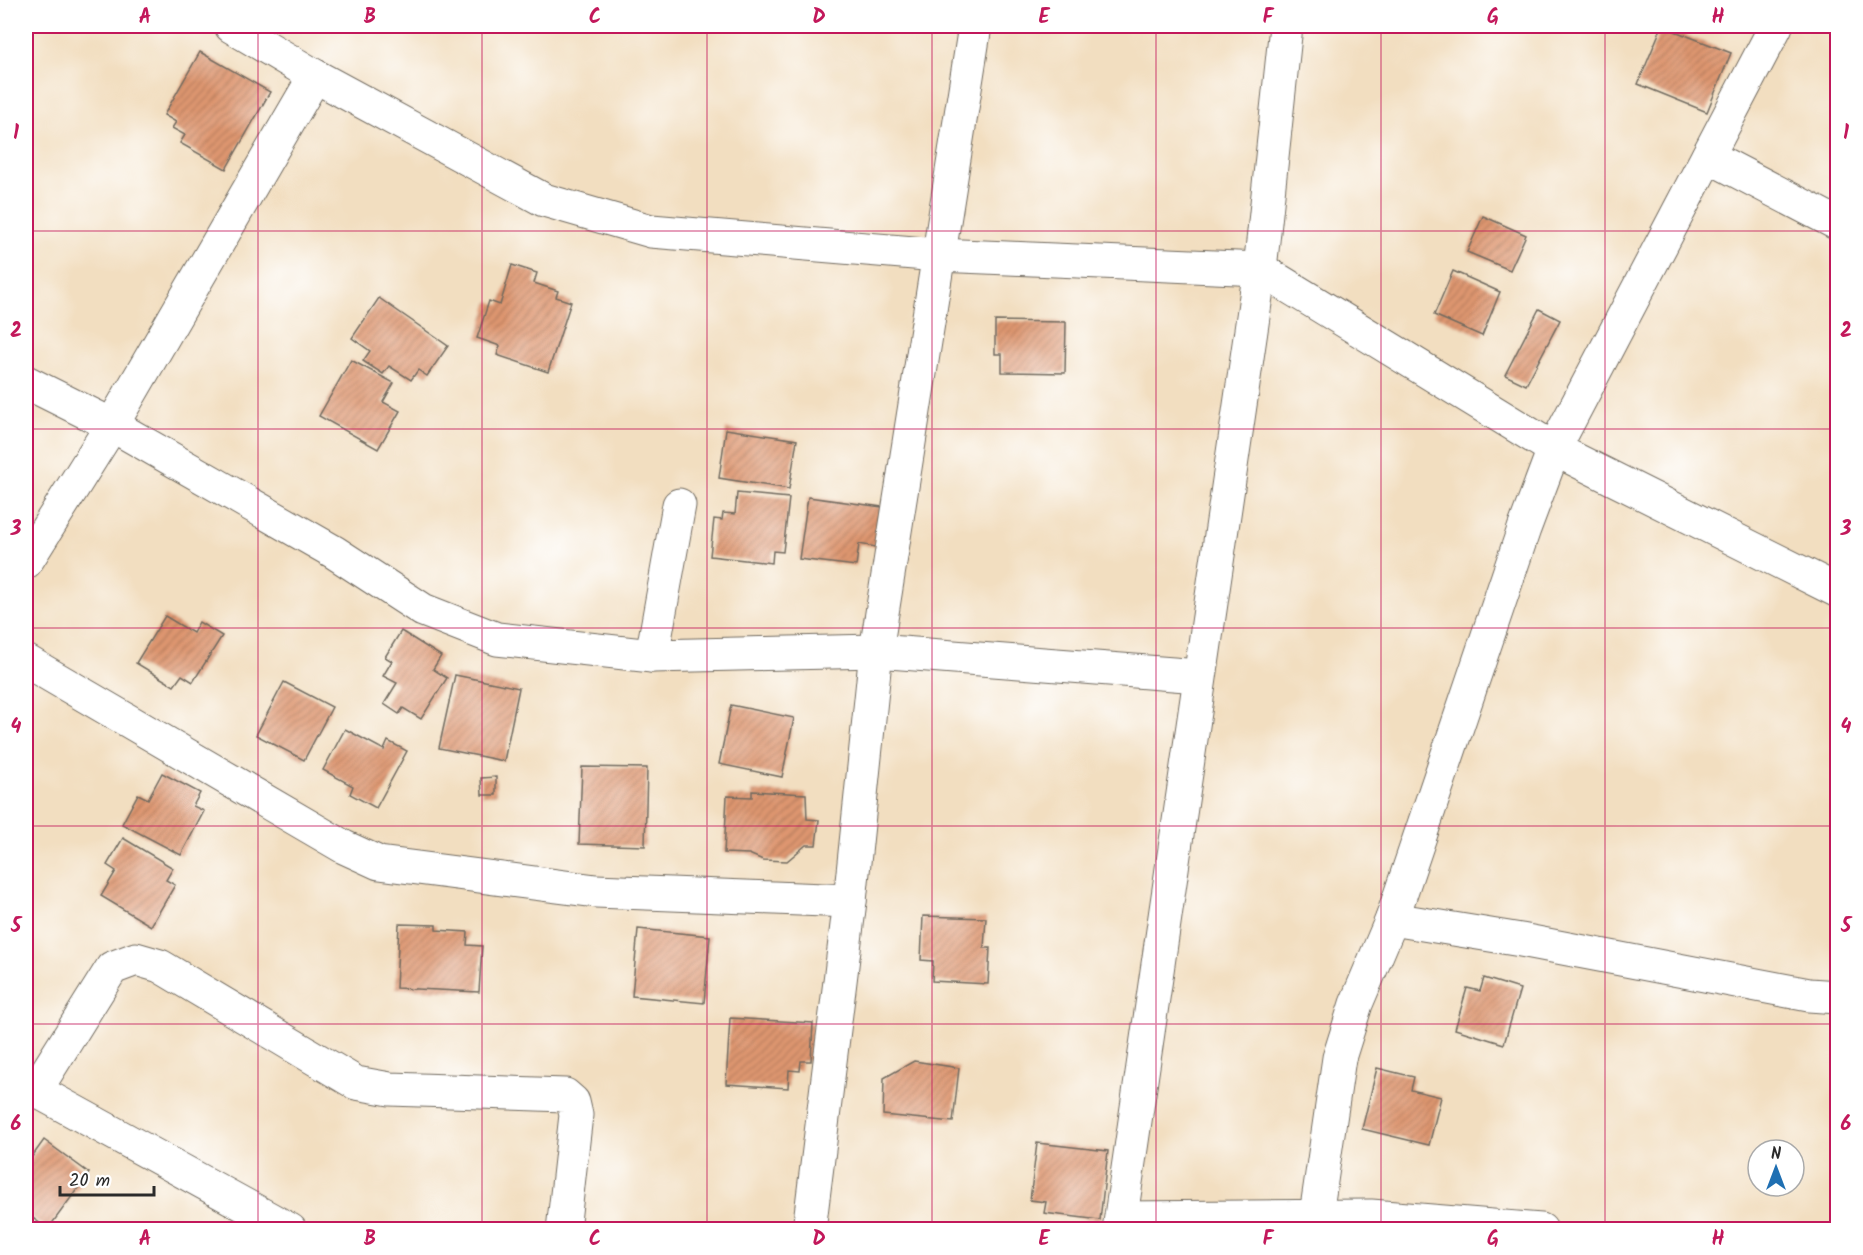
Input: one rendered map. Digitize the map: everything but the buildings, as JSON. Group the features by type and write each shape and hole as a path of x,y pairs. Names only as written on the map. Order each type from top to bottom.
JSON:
{"street":[{"path":"231,26 315,76 544,200 651,231 938,255 1260,269 1554,449 1838,591"},
{"path":"809,1230 850,901 876,651 975,26"},
{"path":"1286,26 1260,269 1120,1224 1316,1215 1371,1216 1541,1230"},
{"path":"1316,1215 1339,1058 1356,1004 1392,919 1520,541 1554,449 1776,26"},
{"path":"26,562 112,425 315,76"},
{"path":"1708,156 1838,224"},
{"path":"26,382 112,425 334,552 423,610 497,639 652,656 876,651 1199,675"},
{"path":"652,656 679,505"},
{"path":"26,662 344,847 379,863 596,891 850,901"},
{"path":"1392,919 1521,940 1809,995 1838,997"},
{"path":"290,1230 30,1088 112,968 136,959 160,966 356,1083 390,1089 565,1095 573,1102 576,1115 564,1230"}]}
